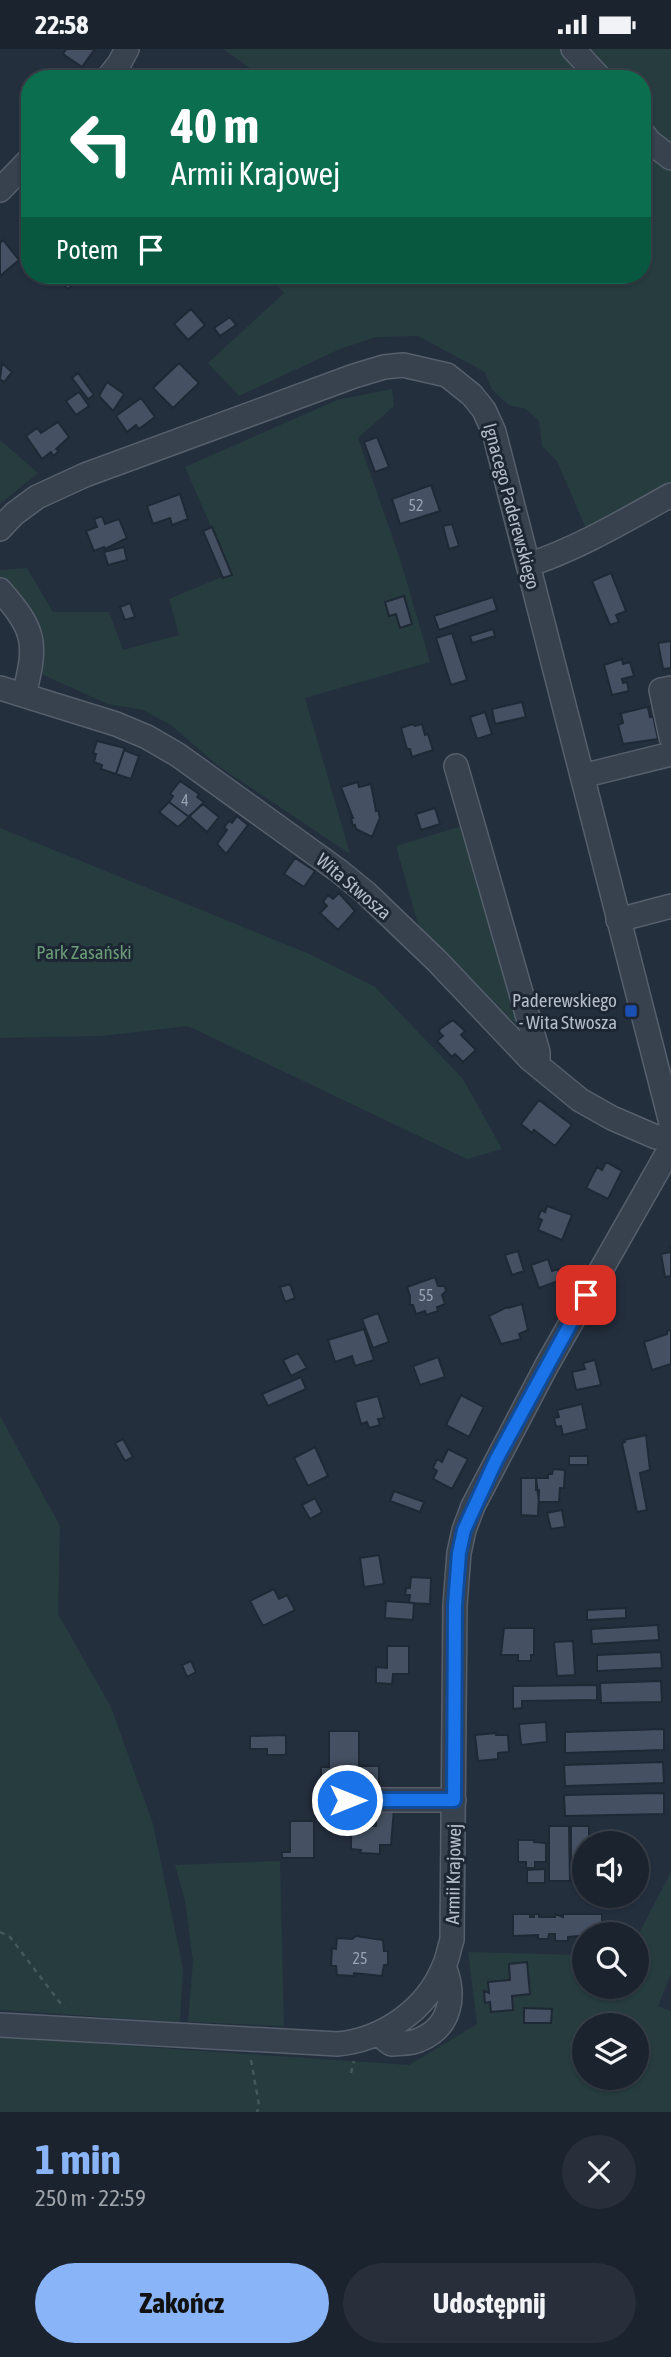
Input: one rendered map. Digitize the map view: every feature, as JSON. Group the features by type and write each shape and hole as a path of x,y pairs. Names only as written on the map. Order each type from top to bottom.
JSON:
{"street":[{"path":"114,70 127,49"},
{"path":"573,49 593,70"},
{"path":"651,143 671,158"},
{"path":"0,190 21,168"},
{"name":"Ignacego Paderewskiego","path":"0,529 14,514 37,497 85,475 354,376 403,365 447,375 472,395 484,410 494,432 671,1122"},
{"path":"528,565 596,537 671,495"},
{"path":"0,590 19,613 33,642 24,695"},
{"name":"Wita Stwosza","path":"0,688 116,724 147,737 178,755 318,855 390,915 538,1065 580,1100 612,1118 656,1137 671,1136"},
{"path":"671,688 661,690 671,737"},
{"path":"582,776 671,754"},
{"path":"456,766 538,1052 538,1065"},
{"path":"618,920 671,906"},
{"name":"Armii Krajowej","path":"0,2025 337,2044 377,2034 406,2016 422,2001 444,1966 452,1940 455,1605 459,1553 464,1530 491,1470 547,1365 671,1147"},
{"path":"324,1800 454,1800"}],"path":[{"path":"0,1932 10,1937 80,2031"},
{"path":"247,2041 259,2105 257,2112"},
{"path":"351,2073 354,2061 352,2042"}],"green space":[{"path":"223,49 565,49 585,70 252,70"},
{"path":"582,49 671,49 671,141 666,143 651,127 651,70 600,70"},
{"path":"651,147 671,166 671,487 587,531 557,461 542,446 539,421 526,409 509,405 492,390 485,372 418,336 376,337 340,349 239,396 208,363 284,293 276,284 651,284"},
{"path":"392,389 394,406 358,438 401,562 430,662 305,698 350,854 217,765 171,725 143,710 108,704 41,674 43,641 37,623 0,578 0,570 27,568 53,612 109,612 123,650 179,635 169,599 231,573 185,467 337,400"},
{"path":"0,440 38,473 0,504"},
{"path":"468,824 530,1039 418,924 396,846"},
{"name":"Park Zasański","path":"0,828 307,953 375,987 463,1079 502,1149 467,1159 188,1026 102,1036 0,1038"},
{"path":"0,1416 60,1526 58,1614 111,1707 153,1824 183,1969 180,2022 0,2010"},
{"path":"280,1861 284,2026 188,2022 193,1961 185,1901 175,1865"},
{"path":"671,1872 671,1974 658,2006 671,2011 671,2112 0,2112 0,2037 409,2065 477,2024 468,1952 572,1955 572,1999 649,1999 649,1922 645,1922"}],"building":[{"path":"66,49 95,49 82,67 63,54"},
{"path":"3,240 19,260 0,276 0,243"},
{"path":"191,309 205,325 188,340 174,324"},
{"path":"230,317 236,325 220,336 214,328"},
{"path":"2,363 12,372 4,382 0,379"},
{"path":"179,363 199,383 173,408 153,388"},
{"path":"78,373 94,395 88,399 72,378"},
{"path":"107,382 124,394 113,411 99,396"},
{"path":"79,392 89,406 76,415 66,401"},
{"path":"141,398 155,417 139,429 136,425 127,432 116,416"},
{"path":"58,422 69,437 56,449 59,451 53,456 51,452 42,459 26,436 37,428 41,433"},
{"path":"377,437 389,467 375,472 364,442"},
{"path":"431,485 440,511 400,524 392,499"},
{"path":"180,494 188,519 172,525 170,518 153,524 147,506"},
{"path":"102,516 105,524 119,519 127,538 105,549 104,547 94,551 86,531 97,527 94,519"},
{"path":"452,524 459,546 449,549 443,526"},
{"path":"212,527 232,575 223,578 203,531"},
{"path":"124,547 127,560 108,565 104,552"},
{"path":"611,573 626,611 616,615 619,622 610,625 592,581"},
{"path":"404,596 412,624 400,628 396,614 389,616 385,602"},
{"path":"493,597 497,610 439,630 434,616"},
{"path":"130,603 135,617 125,620 120,607"},
{"path":"493,629 495,636 472,643 470,636"},
{"path":"452,633 467,680 451,685 436,638"},
{"path":"671,641 671,668 663,669 658,643"},
{"path":"622,659 623,664 630,662 634,676 622,679 623,683 627,682 629,691 612,695 604,665"},
{"path":"522,702 526,717 495,724 492,709"},
{"path":"651,706 648,708 650,717 653,716 658,739 623,744 618,725 623,723 621,714 618,714"},
{"path":"485,712 492,734 477,739 470,717"},
{"path":"422,724 433,750 412,757 401,728"},
{"path":"97,741 125,748 116,774 101,769 102,765 94,762 96,754 93,753"},
{"path":"124,750 139,756 131,779 116,774"},
{"path":"180,781 199,794 197,797 204,802 189,817 169,802 173,796 170,794"},
{"path":"358,782 359,787 371,784 376,811 378,810 380,818 372,837 353,826 353,818 341,787"},
{"path":"169,802 189,817 178,827 159,812"},
{"path":"203,804 219,817 207,832 189,816"},
{"path":"435,808 440,824 421,830 416,814"},
{"path":"237,816 248,825 226,854 217,844 227,830 224,827 229,821 232,823"},
{"path":"295,858 315,871 304,887 284,874"},
{"path":"339,893 355,911 338,930 320,913 327,906 323,902 328,895 333,899"},
{"path":"453,1020 465,1031 461,1035 476,1050 463,1062 455,1054 452,1057 437,1041 443,1036 439,1032 440,1029"},
{"path":"539,1100 572,1125 555,1146 521,1124"},
{"path":"606,1162 622,1171 608,1199 586,1188 597,1167 602,1170"},
{"path":"547,1206 572,1215 562,1240 538,1230 542,1220 538,1218 541,1210 545,1212"},
{"path":"518,1251 524,1271 512,1275 505,1255"},
{"path":"671,1252 671,1276 665,1277 661,1254"},
{"path":"548,1259 552,1271 558,1269 561,1280 539,1288 531,1265"},
{"path":"435,1277 438,1286 445,1286 446,1291 442,1295 445,1304 437,1307 438,1311 426,1315 425,1311 416,1314 413,1305 410,1305 407,1287"},
{"path":"290,1284 295,1298 285,1302 280,1287"},
{"path":"522,1304 528,1330 519,1334 521,1339 501,1344 489,1316 507,1307"},
{"path":"378,1313 389,1342 373,1348 362,1319"},
{"path":"364,1329 374,1360 355,1366 352,1356 335,1362 328,1340"},
{"path":"671,1330 671,1364 652,1370 644,1342"},
{"path":"298,1353 307,1368 291,1376 283,1360"},
{"path":"438,1357 445,1377 420,1385 413,1366"},
{"path":"595,1360 601,1385 576,1390 572,1372 585,1369 583,1363"},
{"path":"301,1377 306,1389 268,1406 262,1394"},
{"path":"461,1395 484,1407 469,1437 446,1425"},
{"path":"378,1396 384,1418 378,1419 380,1425 369,1428 367,1422 361,1424 355,1402"},
{"path":"582,1404 587,1429 563,1435 561,1426 556,1427 554,1418 559,1417 557,1410"},
{"path":"646,1435 650,1470 640,1473 647,1510 637,1512 622,1443 624,1440"},
{"path":"123,1439 133,1457 125,1461 115,1443"},
{"path":"315,1447 328,1476 308,1486 294,1458"},
{"path":"448,1449 468,1459 452,1489 433,1479 437,1471 433,1468 437,1459 442,1462"},
{"path":"569,1456 588,1456 588,1465 569,1465"},
{"path":"553,1469 565,1470 564,1488 560,1488 559,1502 539,1502 536,1478 548,1478"},
{"path":"521,1478 536,1478 536,1490 539,1490 538,1516 521,1515"},
{"path":"394,1491 424,1502 420,1512 390,1501"},
{"path":"315,1498 322,1512 310,1519 302,1505"},
{"path":"562,1510 565,1527 551,1529 547,1513"},
{"path":"379,1555 384,1584 364,1587 360,1558"},
{"path":"411,1577 431,1578 430,1604 409,1603 410,1595 405,1595 406,1588 410,1588"},
{"path":"274,1589 279,1599 287,1595 295,1610 263,1626 250,1601"},
{"path":"386,1601 414,1603 413,1620 385,1618"},
{"path":"626,1608 626,1618 587,1620 587,1610"},
{"path":"658,1625 659,1640 592,1644 591,1629"},
{"path":"504,1628 534,1628 534,1655 531,1655 531,1661 518,1661 518,1655 501,1655"},
{"path":"573,1641 575,1675 557,1676 554,1642"},
{"path":"387,1646 409,1646 409,1674 393,1674 392,1684 376,1683 376,1667 387,1668"},
{"path":"661,1652 662,1668 597,1671 597,1655"},
{"path":"191,1661 196,1672 187,1677 182,1665"},
{"path":"661,1681 662,1702 601,1703 600,1683"},
{"path":"597,1685 597,1700 522,1701 522,1708 513,1709 513,1686"},
{"path":"546,1722 547,1742 521,1745 519,1724"},
{"path":"664,1729 664,1750 565,1753 565,1732"},
{"path":"329,1731 359,1731 359,1766 379,1766 379,1791 358,1791 358,1787 321,1787 321,1767 329,1767"},
{"path":"286,1735 286,1755 267,1755 267,1749 250,1749 250,1736"},
{"path":"475,1735 508,1735 509,1752 498,1753 498,1759 478,1761"},
{"path":"663,1762 664,1783 565,1786 564,1765"},
{"path":"664,1793 664,1814 565,1816 564,1795"},
{"path":"376,1808 394,1809 391,1845 380,1845 380,1854 360,1853 361,1850 351,1849 351,1826 376,1826"},
{"path":"290,1821 314,1821 314,1858 282,1858 282,1852 290,1852"},
{"path":"549,1826 569,1826 570,1881 549,1881"},
{"path":"571,1826 589,1826 589,1831 572,1831 571,1877"},
{"path":"518,1840 546,1843 546,1862 535,1862 535,1868 526,1868 526,1862 518,1862"},
{"path":"545,1869 545,1883 527,1883 527,1870"},
{"path":"513,1914 555,1917 555,1914 563,1917 563,1914 602,1914 602,1922 572,1922 572,1937 568,1937 568,1941 555,1941 555,1934 549,1934 548,1939 538,1939 538,1935 513,1936"},
{"path":"356,1936 383,1940 384,1951 388,1951 388,1965 384,1965 382,1976 354,1973 354,1976 337,1975 336,1966 331,1966 332,1948 336,1949 337,1938 352,1939"},
{"path":"527,1962 530,1994 512,1996 513,2010 491,2012 490,2002 485,2003 484,1991 489,1993 488,1982 510,1980 509,1964"},
{"path":"524,2008 552,2009 551,2023 524,2023"}],"place":[{"name":"Paderewskiego - Wita Stwosza","path":"631,1011"}],"route":[{"path":"347,1800 454,1800 455,1605 459,1553 464,1530 496,1460 586,1295"}]}
